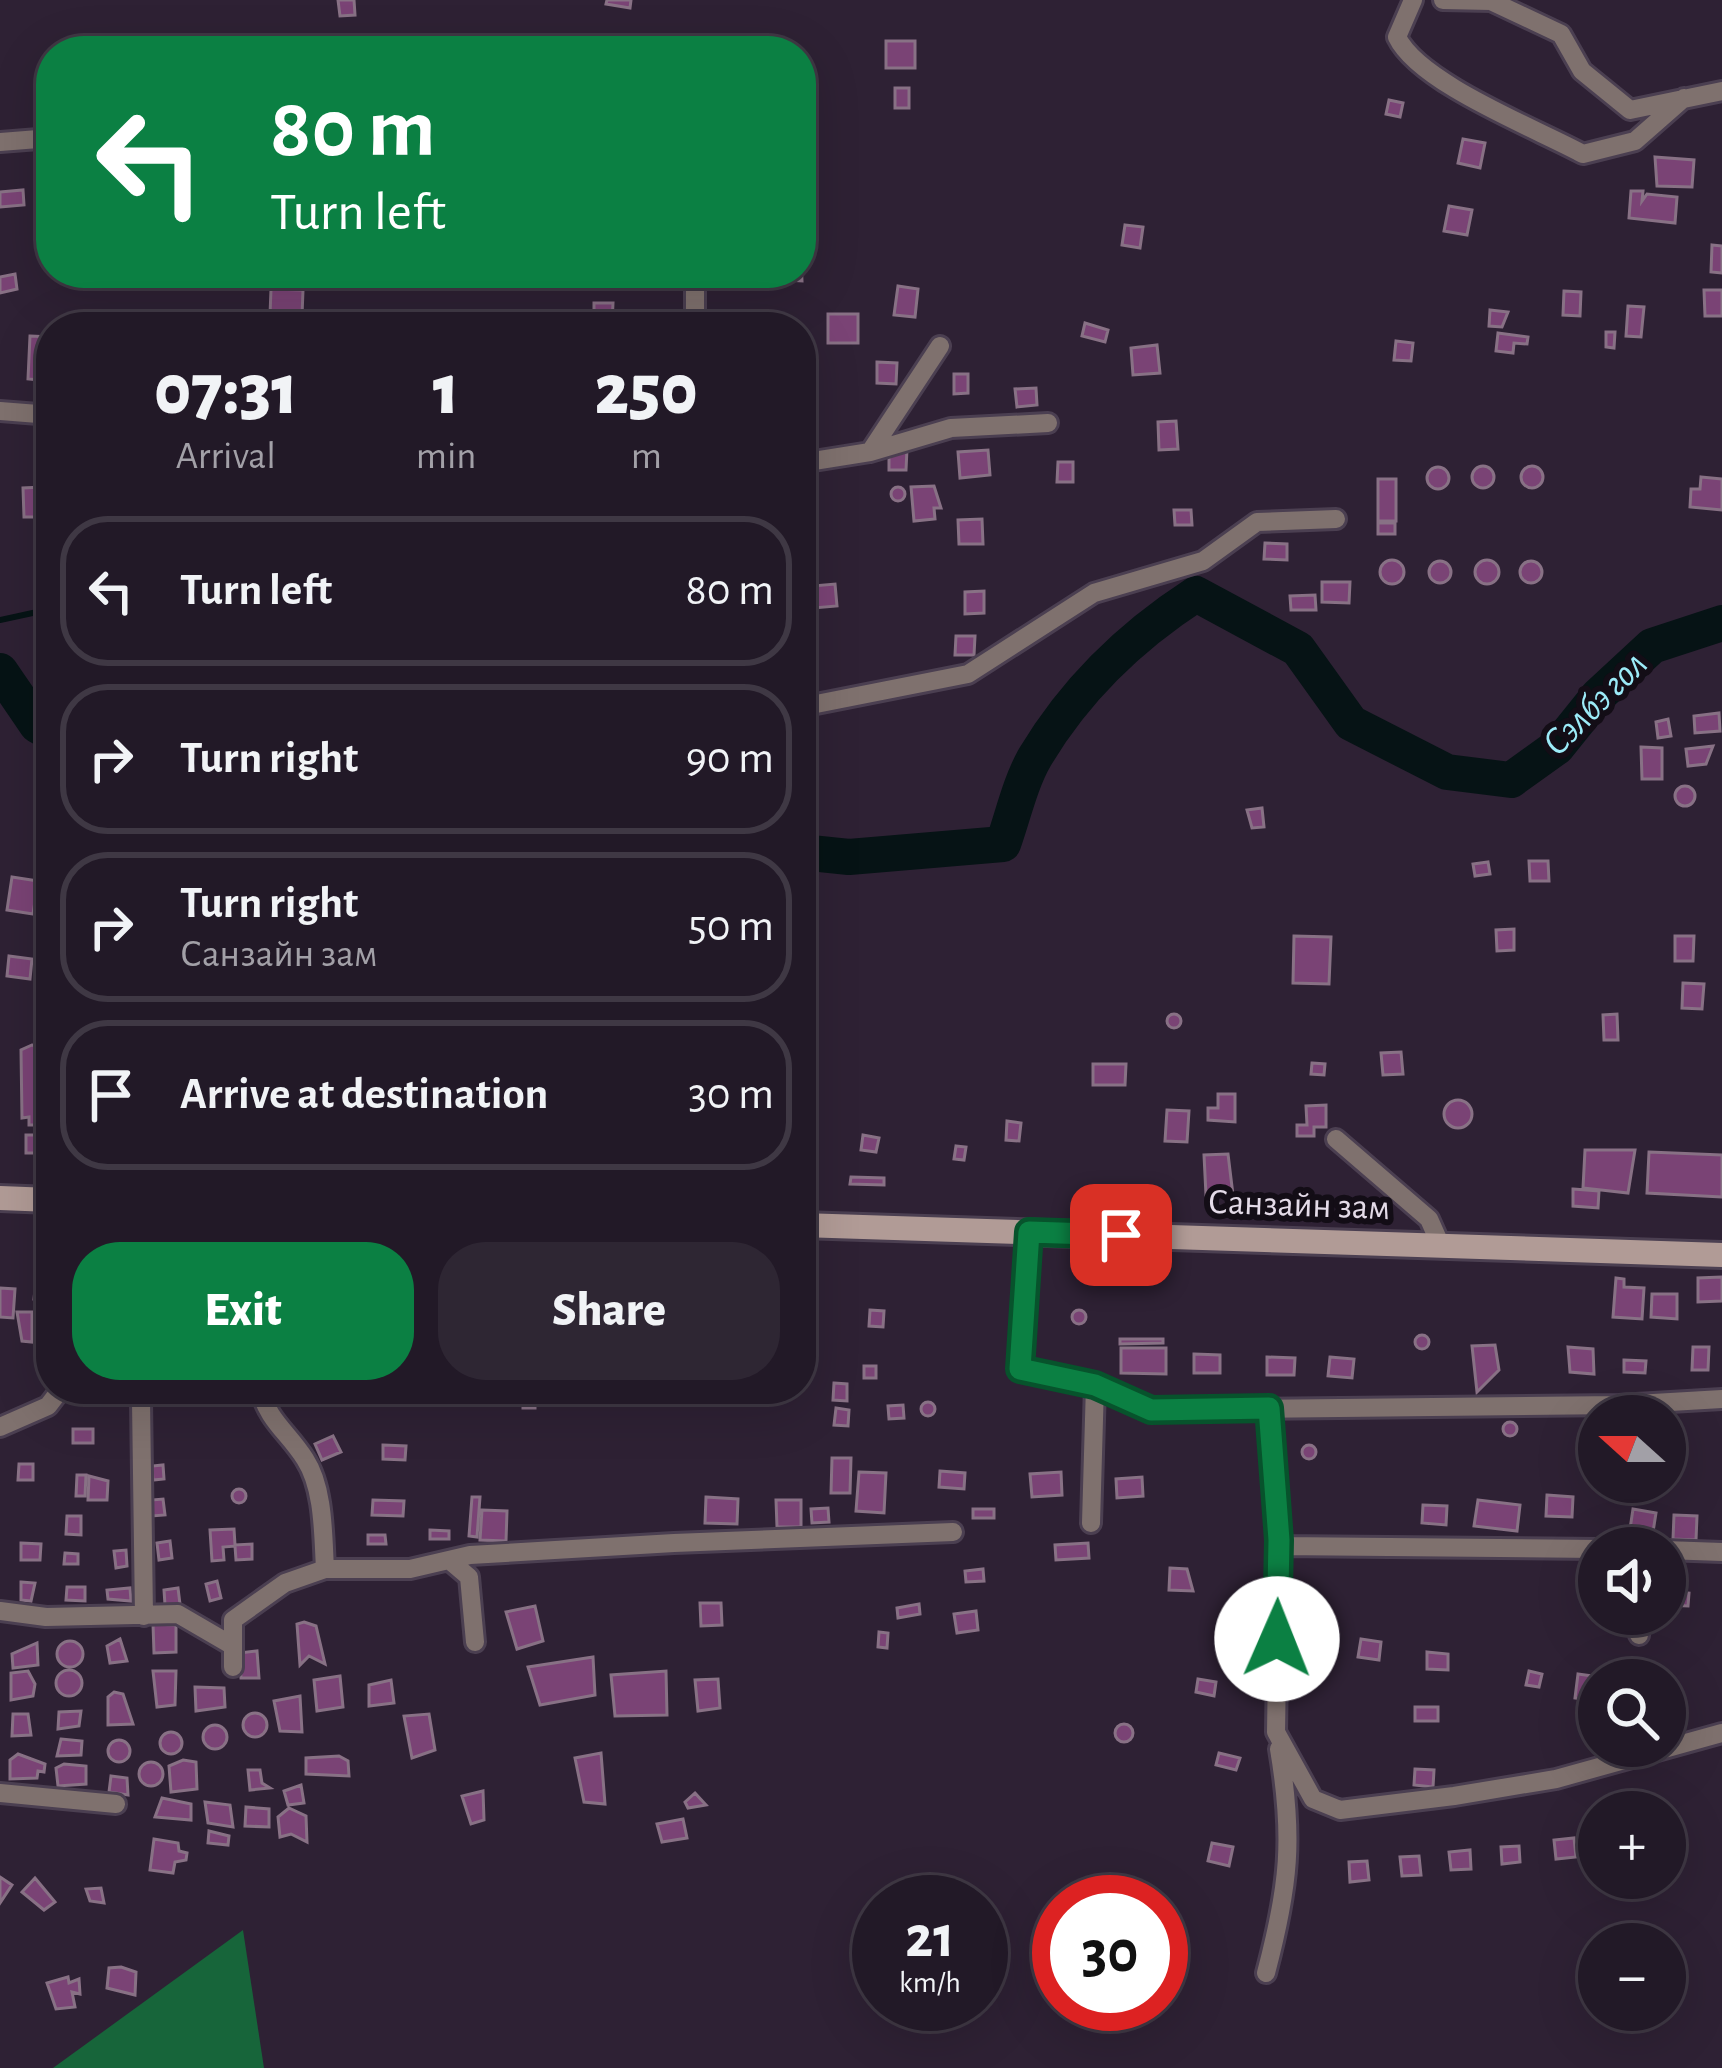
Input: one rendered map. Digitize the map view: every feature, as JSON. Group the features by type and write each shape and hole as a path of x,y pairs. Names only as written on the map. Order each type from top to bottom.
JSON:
{"main road":[{"path":"1,1196 36,1199"},
{"name":"Санзайн зам","path":"816,1225 1722,1255"}],"street":[{"path":"1413,0 1397,37 1404,51 1430,72 1582,154 1635,141 1684,98"},
{"path":"1443,0 1491,2 1561,34 1582,71 1630,110 1722,91"},
{"path":"0,142 36,139"},
{"path":"870,452 940,346"},
{"path":"0,411 36,414"},
{"path":"816,461 870,452 950,428 1048,423"},
{"path":"816,704 968,674 1094,592 1203,561 1257,522 1336,519"},
{"path":"1336,1139 1429,1219 1441,1246"},
{"path":"1029,1232 1020,1369 1095,1385 1151,1410 1619,1406 1722,1399"},
{"path":"1091,1522 1095,1385"},
{"path":"0,1427 50,1404"},
{"path":"141,1404 144,1616"},
{"path":"264,1404 267,1415 307,1461 321,1512 325,1569"},
{"path":"1266,1973 1288,1888 1289,1810 1276,1732 1279,1546 1269,1408"},
{"path":"0,1611 46,1617 178,1614 233,1656 233,1620 246,1607 285,1583 325,1569 410,1569 448,1560 721,1540 953,1532"},
{"path":"1279,1546 1578,1549"},
{"path":"1686,1551 1722,1552"},
{"path":"448,1560 469,1577 475,1642"},
{"path":"1276,1732 1312,1799 1340,1810 1556,1779 1722,1733"},
{"path":"0,1792 116,1804"}],"green space":[{"path":"243,1930 264,2068 53,2068"}],"building":[{"path":"338,0 354,0 355,15 340,16"},
{"path":"607,0 631,0 630,8 606,4"},
{"path":"886,41 915,41 915,68 886,68"},
{"path":"895,88 909,88 909,108 895,108"},
{"path":"1389,100 1403,103 1400,117 1386,114"},
{"path":"1463,139 1485,143 1480,168 1458,163"},
{"path":"1655,157 1694,160 1692,187 1657,186"},
{"path":"23,190 24,205 0,207 0,192"},
{"path":"1631,191 1643,191 1642,201 1647,194 1677,197 1675,223 1629,218"},
{"path":"1449,206 1472,210 1467,235 1444,231"},
{"path":"1125,225 1143,227 1140,248 1122,245"},
{"path":"1712,245 1722,246 1722,273 1711,272"},
{"path":"15,274 17,289 0,293 0,277"},
{"path":"898,286 918,289 915,317 894,315"},
{"path":"271,289 303,290 302,312 270,312"},
{"path":"1704,290 1722,290 1722,316 1705,316"},
{"path":"1564,291 1581,292 1580,316 1563,315"},
{"path":"594,303 613,303 613,312 594,312"},
{"path":"1628,306 1644,307 1641,337 1626,336"},
{"path":"1490,310 1508,312 1502,327 1489,326"},
{"path":"828,314 858,314 858,343 828,343"},
{"path":"1085,323 1108,330 1105,342 1082,336"},
{"path":"1606,332 1615,332 1614,348 1606,347"},
{"path":"1498,333 1528,337 1527,344 1514,343 1513,353 1496,351"},
{"path":"30,336 36,336 36,380 28,379"},
{"path":"1396,341 1413,343 1411,361 1394,360"},
{"path":"1157,345 1160,373 1133,375 1131,348"},
{"path":"877,362 897,363 896,384 877,383"},
{"path":"954,374 968,374 968,393 954,394"},
{"path":"1036,388 1037,405 1017,407 1015,389"},
{"path":"1176,421 1178,449 1159,450 1158,422"},
{"path":"889,449 907,449 906,470 889,470"},
{"path":"988,450 990,475 960,478 958,452"},
{"path":"1058,462 1073,462 1073,482 1057,482"},
{"path":"1483,466 1494,477 1483,488 1472,477"},
{"path":"1532,466 1543,477 1532,488 1521,477"},
{"path":"1438,467 1449,478 1438,489 1427,478"},
{"path":"1701,477 1722,479 1722,510 1690,507 1691,489 1700,489"},
{"path":"1378,479 1396,479 1396,521 1378,521"},
{"path":"934,486 941,508 934,508 935,519 914,521 911,487"},
{"path":"36,487 36,517 24,517 23,488"},
{"path":"898,487 905,494 898,501 891,494"},
{"path":"1174,510 1191,510 1192,525 1175,525"},
{"path":"982,519 983,544 959,544 958,520"},
{"path":"1378,523 1395,523 1395,534 1378,534"},
{"path":"1265,543 1287,544 1287,560 1264,559"},
{"path":"1392,560 1404,572 1392,584 1380,572"},
{"path":"1487,560 1499,572 1487,584 1475,572"},
{"path":"1440,561 1451,572 1440,583 1429,572"},
{"path":"1531,561 1542,572 1531,583 1520,572"},
{"path":"1322,582 1350,582 1349,603 1322,602"},
{"path":"835,584 837,606 816,608 816,586"},
{"path":"984,591 984,613 965,614 965,592"},
{"path":"1315,595 1316,610 1291,610 1290,596"},
{"path":"956,636 975,636 974,655 955,655"},
{"path":"1719,713 1720,731 1695,733 1694,716"},
{"path":"1668,719 1671,736 1658,738 1656,722"},
{"path":"1713,746 1706,764 1688,766 1686,749"},
{"path":"1641,747 1662,748 1662,779 1642,779"},
{"path":"1685,786 1695,796 1685,806 1675,796"},
{"path":"1262,808 1264,827 1252,828 1247,810"},
{"path":"1529,861 1548,861 1549,881 1530,881"},
{"path":"1488,862 1490,874 1475,876 1473,864"},
{"path":"12,877 36,881 33,914 7,910"},
{"path":"1514,929 1514,950 1497,951 1496,930"},
{"path":"1294,936 1331,937 1329,984 1293,983"},
{"path":"1675,936 1694,936 1693,961 1675,961"},
{"path":"9,956 32,959 30,979 7,976"},
{"path":"1683,983 1704,984 1702,1009 1682,1008"},
{"path":"1174,1014 1181,1021 1174,1028 1167,1021"},
{"path":"1617,1014 1618,1040 1604,1040 1603,1015"},
{"path":"36,1045 36,1125 29,1125 29,1117 22,1118 21,1050"},
{"path":"1401,1052 1403,1074 1383,1075 1381,1053"},
{"path":"1312,1063 1325,1064 1324,1075 1311,1074"},
{"path":"1093,1064 1126,1064 1125,1085 1093,1085"},
{"path":"1218,1094 1235,1094 1235,1122 1208,1120 1208,1108 1218,1108"},
{"path":"1458,1100 1468,1104 1472,1114 1468,1124 1458,1128 1448,1124 1444,1114 1448,1104"},
{"path":"1326,1105 1326,1127 1314,1127 1314,1136 1297,1136 1297,1125 1307,1125 1306,1106"},
{"path":"1167,1110 1189,1111 1187,1142 1165,1141"},
{"path":"1007,1121 1021,1123 1019,1141 1006,1140"},
{"path":"26,1135 36,1135 36,1153 26,1153"},
{"path":"863,1135 879,1138 876,1152 861,1150"},
{"path":"956,1146 966,1147 964,1160 954,1159"},
{"path":"1585,1150 1635,1150 1628,1193 1583,1188"},
{"path":"1649,1152 1722,1155 1722,1197 1647,1193"},
{"path":"1228,1154 1233,1195 1206,1195 1204,1155"},
{"path":"851,1177 884,1178 884,1185 850,1184"},
{"path":"1573,1189 1599,1191 1598,1208 1573,1206"},
{"path":"1099,1246 1112,1246 1110,1268 1098,1268"},
{"path":"1722,1277 1722,1301 1698,1302 1698,1278"},
{"path":"1616,1278 1624,1279 1624,1287 1644,1288 1642,1319 1613,1317"},
{"path":"0,1288 15,1289 13,1318 0,1317"},
{"path":"1652,1294 1677,1294 1677,1319 1651,1317"},
{"path":"870,1310 884,1311 883,1327 869,1326"},
{"path":"1079,1310 1086,1317 1079,1324 1072,1317"},
{"path":"17,1312 32,1312 32,1342 22,1341"},
{"path":"1422,1335 1429,1342 1422,1349 1415,1342"},
{"path":"1120,1339 1163,1339 1163,1343 1120,1344"},
{"path":"1495,1345 1499,1370 1477,1392 1472,1346"},
{"path":"1568,1347 1593,1349 1594,1374 1570,1372"},
{"path":"1693,1347 1709,1347 1708,1370 1692,1370"},
{"path":"1121,1348 1166,1348 1166,1374 1121,1373"},
{"path":"1194,1354 1220,1355 1220,1373 1194,1373"},
{"path":"1267,1357 1295,1358 1294,1375 1267,1375"},
{"path":"1330,1357 1354,1359 1352,1378 1328,1376"},
{"path":"1624,1360 1646,1361 1645,1373 1624,1372"},
{"path":"864,1366 876,1366 876,1378 864,1378"},
{"path":"834,1383 847,1384 847,1401 833,1400"},
{"path":"928,1402 935,1409 928,1416 921,1409"},
{"path":"903,1405 904,1418 889,1419 888,1406"},
{"path":"836,1408 849,1410 848,1426 834,1425"},
{"path":"1510,1422 1517,1429 1510,1436 1503,1429"},
{"path":"73,1429 93,1429 93,1443 73,1443"},
{"path":"333,1436 341,1452 322,1460 315,1444"},
{"path":"383,1445 406,1446 405,1460 383,1459"},
{"path":"1309,1445 1316,1452 1309,1459 1302,1452"},
{"path":"832,1458 851,1458 850,1493 831,1493"},
{"path":"19,1464 33,1464 33,1480 18,1480"},
{"path":"163,1465 164,1479 153,1480 152,1466"},
{"path":"940,1471 965,1473 964,1489 939,1487"},
{"path":"859,1472 886,1473 884,1513 856,1511"},
{"path":"1061,1472 1062,1495 1032,1497 1030,1474"},
{"path":"77,1475 86,1475 85,1496 76,1496"},
{"path":"89,1476 108,1481 107,1500 88,1500"},
{"path":"1142,1477 1143,1496 1117,1498 1116,1479"},
{"path":"239,1489 246,1496 239,1503 232,1496"},
{"path":"1547,1495 1573,1497 1572,1517 1546,1516"},
{"path":"472,1497 480,1497 477,1537 469,1536"},
{"path":"706,1497 738,1499 737,1524 705,1523"},
{"path":"163,1499 165,1515 152,1516 151,1500"},
{"path":"373,1500 404,1501 403,1516 372,1515"},
{"path":"776,1500 801,1500 801,1527 777,1527"},
{"path":"1478,1500 1520,1505 1517,1531 1474,1526"},
{"path":"1423,1505 1447,1506 1446,1525 1422,1523"},
{"path":"828,1508 829,1522 812,1523 811,1509"},
{"path":"973,1509 994,1509 994,1518 973,1518"},
{"path":"1633,1509 1656,1513 1654,1527 1630,1527"},
{"path":"482,1510 507,1511 506,1541 480,1540"},
{"path":"1674,1515 1697,1516 1696,1540 1686,1540 1686,1527 1674,1527"},
{"path":"67,1516 81,1516 81,1535 66,1534"},
{"path":"234,1529 235,1545 252,1544 252,1559 236,1560 235,1546 223,1547 224,1560 212,1561 210,1530"},
{"path":"430,1530 449,1531 449,1539 430,1539"},
{"path":"368,1535 385,1535 386,1544 368,1544"},
{"path":"170,1541 172,1558 159,1560 157,1543"},
{"path":"21,1543 41,1544 40,1560 21,1560"},
{"path":"1088,1543 1089,1558 1056,1560 1055,1545"},
{"path":"126,1550 127,1566 116,1568 114,1551"},
{"path":"65,1553 78,1554 78,1564 64,1564"},
{"path":"1170,1568 1187,1569 1193,1591 1169,1590"},
{"path":"983,1569 984,1581 966,1582 965,1571"},
{"path":"217,1581 221,1598 210,1601 206,1584"},
{"path":"21,1582 35,1583 31,1601 21,1600"},
{"path":"67,1587 85,1587 85,1601 66,1600"},
{"path":"130,1588 131,1601 108,1599 107,1590"},
{"path":"178,1588 180,1604 165,1605 164,1590"},
{"path":"700,1603 721,1603 722,1625 701,1626"},
{"path":"919,1604 920,1614 898,1618 897,1608"},
{"path":"535,1606 543,1641 517,1649 506,1612"},
{"path":"976,1611 978,1630 957,1633 954,1614"},
{"path":"1301,1613 1332,1619 1334,1656 1298,1651"},
{"path":"153,1624 176,1625 176,1652 154,1653"},
{"path":"297,1624 316,1626 325,1664 309,1656 300,1665"},
{"path":"879,1632 888,1633 887,1648 878,1647"},
{"path":"120,1639 127,1661 110,1663 107,1646"},
{"path":"1361,1639 1381,1642 1379,1660 1358,1657"},
{"path":"70,1641 83,1654 70,1667 57,1654"},
{"path":"37,1643 38,1665 13,1668 12,1654"},
{"path":"257,1651 259,1678 241,1678 239,1653"},
{"path":"1427,1652 1448,1654 1448,1670 1427,1669"},
{"path":"593,1657 595,1695 540,1705 528,1667"},
{"path":"69,1670 82,1683 69,1696 56,1683"},
{"path":"28,1671 35,1684 33,1696 11,1700 11,1673"},
{"path":"153,1671 176,1671 175,1705 157,1707"},
{"path":"666,1671 667,1715 615,1716 611,1675"},
{"path":"1529,1671 1542,1674 1539,1687 1526,1685"},
{"path":"340,1676 343,1707 317,1711 314,1680"},
{"path":"718,1679 720,1708 698,1711 695,1680"},
{"path":"1198,1679 1216,1682 1214,1696 1196,1692"},
{"path":"391,1680 394,1703 369,1706 369,1685"},
{"path":"195,1687 224,1688 225,1707 196,1711"},
{"path":"114,1692 123,1694 133,1724 108,1725 108,1697"},
{"path":"300,1696 302,1732 280,1731 274,1701"},
{"path":"1415,1707 1438,1707 1438,1721 1415,1721"},
{"path":"81,1711 79,1726 58,1729 59,1712"},
{"path":"255,1713 267,1725 255,1737 243,1725"},
{"path":"13,1714 28,1714 31,1735 12,1736"},
{"path":"429,1714 435,1750 412,1758 404,1716"},
{"path":"1124,1724 1133,1733 1124,1742 1115,1733"},
{"path":"215,1725 227,1737 215,1749 203,1737"},
{"path":"171,1732 182,1743 171,1754 160,1743"},
{"path":"61,1739 82,1741 81,1755 57,1756"},
{"path":"119,1740 130,1751 119,1762 108,1751"},
{"path":"601,1753 605,1804 584,1802 575,1758"},
{"path":"1219,1753 1240,1758 1236,1770 1216,1765"},
{"path":"18,1754 45,1764 44,1772 38,1771 37,1778 10,1779 10,1760"},
{"path":"339,1756 348,1761 349,1776 306,1774 306,1758"},
{"path":"183,1760 196,1762 197,1789 171,1792 169,1766"},
{"path":"151,1762 163,1774 151,1786 139,1774"},
{"path":"86,1766 86,1784 58,1786 56,1768"},
{"path":"1415,1769 1434,1770 1433,1787 1414,1785"},
{"path":"248,1770 260,1770 262,1783 270,1788 250,1790"},
{"path":"111,1776 127,1778 128,1795 109,1792"},
{"path":"301,1785 304,1803 288,1805 284,1791"},
{"path":"483,1791 484,1820 471,1824 462,1796"},
{"path":"695,1793 706,1805 688,1808 685,1802"},
{"path":"162,1798 191,1804 191,1820 155,1817"},
{"path":"205,1802 230,1805 233,1827 208,1823"},
{"path":"246,1807 269,1809 269,1827 245,1826"},
{"path":"289,1808 306,1816 307,1842 291,1834 280,1837 278,1817"},
{"path":"683,1819 687,1838 662,1842 657,1824"},
{"path":"209,1831 229,1836 228,1845 208,1843"},
{"path":"1574,1838 1576,1857 1556,1859 1554,1840"},
{"path":"154,1839 178,1843 179,1851 187,1853 186,1860 175,1862 173,1873 150,1870"},
{"path":"1212,1843 1233,1847 1229,1866 1208,1861"},
{"path":"1519,1846 1520,1862 1502,1864 1501,1847"},
{"path":"1470,1850 1471,1869 1451,1870 1449,1852"},
{"path":"1419,1856 1421,1875 1402,1876 1400,1857"},
{"path":"1367,1861 1369,1880 1350,1882 1349,1862"},
{"path":"0,1877 12,1885 0,1903"},
{"path":"35,1878 55,1902 44,1910 22,1892"},
{"path":"101,1888 104,1903 90,1901 86,1889"},
{"path":"109,1968 136,1972 135,1995 107,1988"},
{"path":"68,1977 69,1983 79,1979 80,1994 72,1992 75,2007 56,2009 47,1983"}],"waterway":[{"name":"Сэлбэ гол","path":"816,854 849,857 1003,844 1030,767 1068,709 1127,646 1196,594 1298,649 1351,723 1447,772 1511,780 1557,747 1598,696 1652,646 1722,623"},
{"path":"0,620 36,612"},
{"name":"Сэлбэ гол","path":"0,671 36,724"}],"route":[{"path":"1121,1235 1029,1232 1020,1369 1095,1385 1151,1410 1269,1408 1279,1540 1277,1639"}]}
